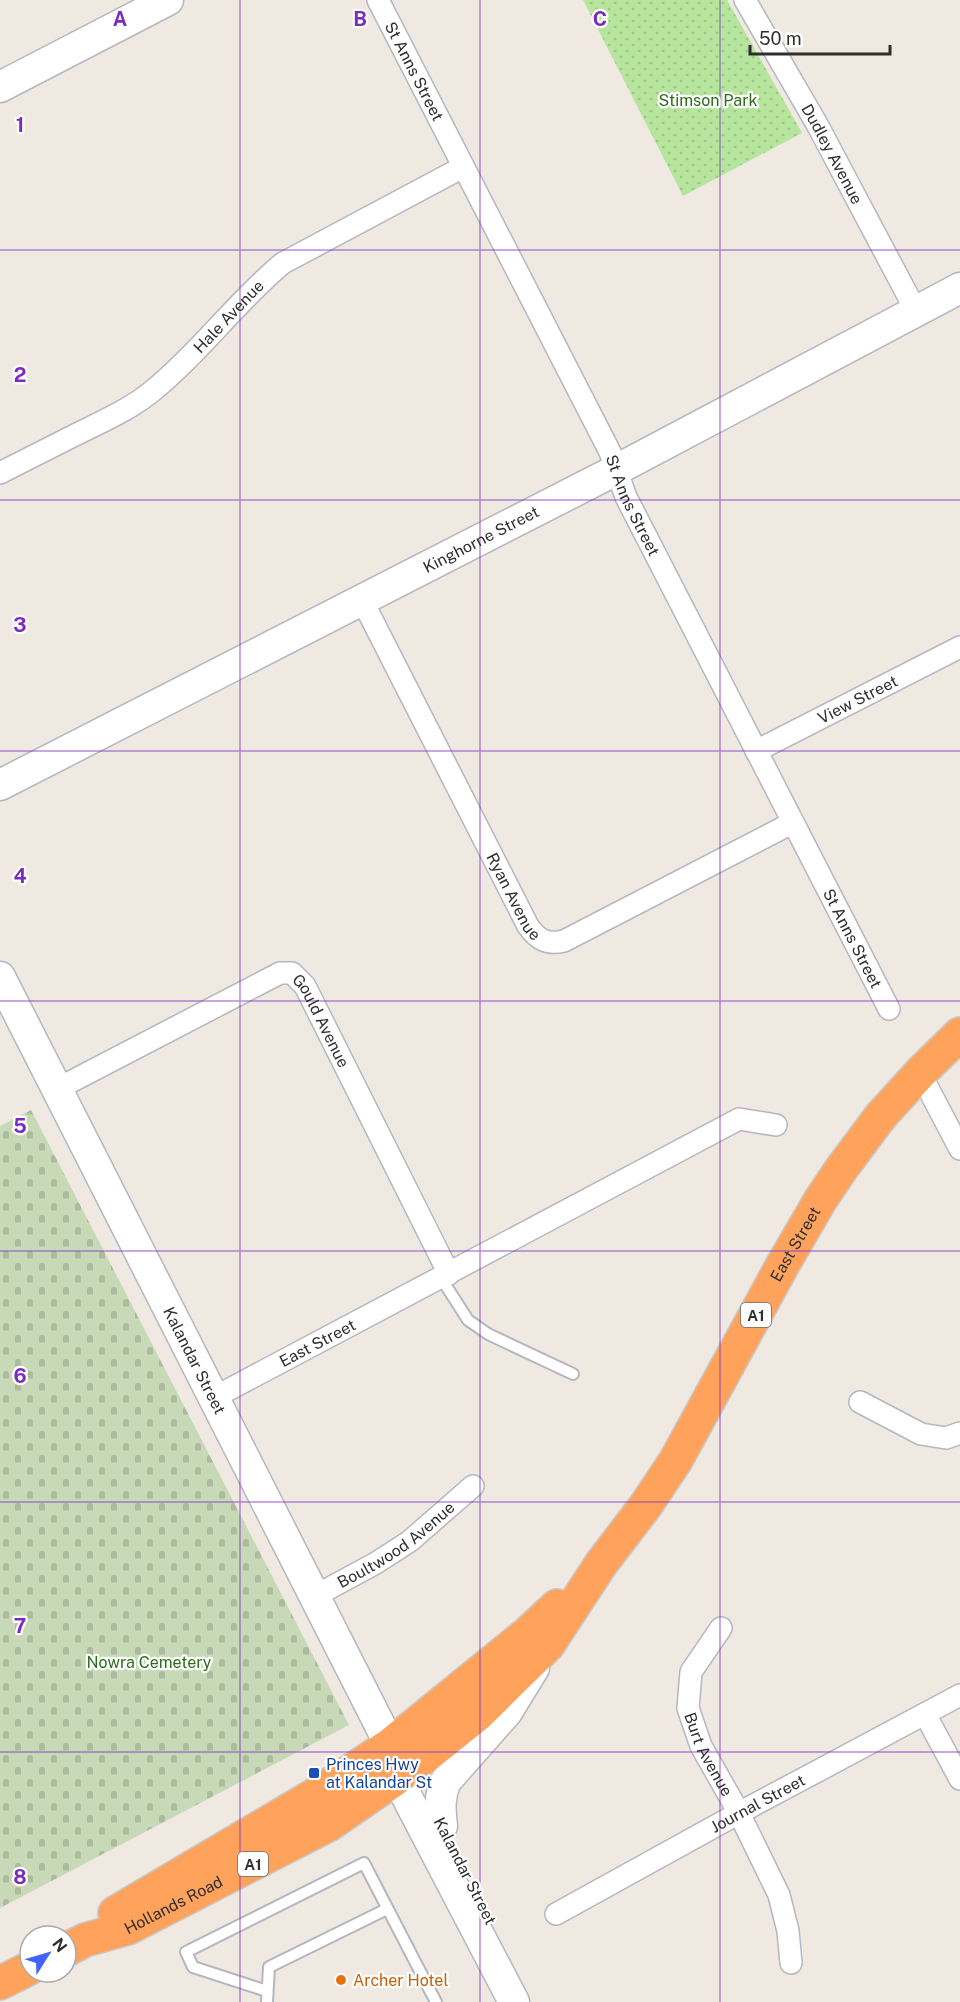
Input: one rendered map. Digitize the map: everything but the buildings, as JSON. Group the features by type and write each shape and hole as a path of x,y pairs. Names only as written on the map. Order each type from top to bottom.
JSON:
{"highway":[{"name":"East Street","path":"399,1764 477,1715 548,1645 601,1564 646,1505 676,1460 821,1199 875,1124 920,1073 960,1034"},
{"name":"East Street","path":"399,1764 528,1633 601,1564"},
{"name":"Hollands Road","path":"78,1943 119,1909 313,1796 399,1764"},
{"path":"0,1983 18,1974"}],"main road":[{"path":"0,87 168,0"},
{"name":"Kinghorne Street","path":"0,785 616,470 960,288"},
{"name":"Kalandar Street","path":"0,976 315,1596 514,2002"},
{"path":"442,1826 440,1802 446,1781 507,1712 548,1645"},
{"name":"Kalandar Street","path":"399,1764 442,1826 533,2002"}],"street":[{"name":"St Anns Street","path":"378,0 610,452 621,488 889,1009"},
{"name":"Dudley Avenue","path":"745,0 818,126 916,311"},
{"name":"Hale Avenue","path":"0,473 106,420 155,390 201,347 263,279 283,263 463,167"},
{"name":"Ryan Avenue","path":"362,600 523,915 537,938 547,943 564,941 792,822"},
{"name":"View Street","path":"756,751 960,647"},
{"name":"Gould Avenue","path":"57,1089 280,973 292,973 305,986 445,1276"},
{"path":"920,1073 960,1149"},
{"name":"East Street","path":"213,1398 739,1119 776,1125"},
{"path":"860,1402 921,1434 946,1438 960,1433"},
{"name":"Boultwood Avenue","path":"315,1596 376,1563 410,1541 473,1486"},
{"name":"Burt Avenue","path":"721,1628 691,1672 687,1708 701,1746 739,1813 779,1895 788,1931 791,1963"},
{"name":"Journal Street","path":"556,1914 960,1695"},
{"path":"925,1714 960,1779"}],"lane":[{"path":"445,1276 468,1320 488,1334 573,1374"},
{"path":"387,1909 269,1967 267,1996 193,1967 186,1952 364,1863 436,2002"}],"green space":[{"name":"Stimson Park","path":"583,0 727,0 802,133 683,196"},
{"name":"Nowra Cemetery","path":"31,1110 349,1725 0,1908 0,1126"}],"place":[{"name":"Princes Hwy at Kalandar St","path":"314,1773"},
{"name":"Archer Hotel","path":"341,1980"}]}
